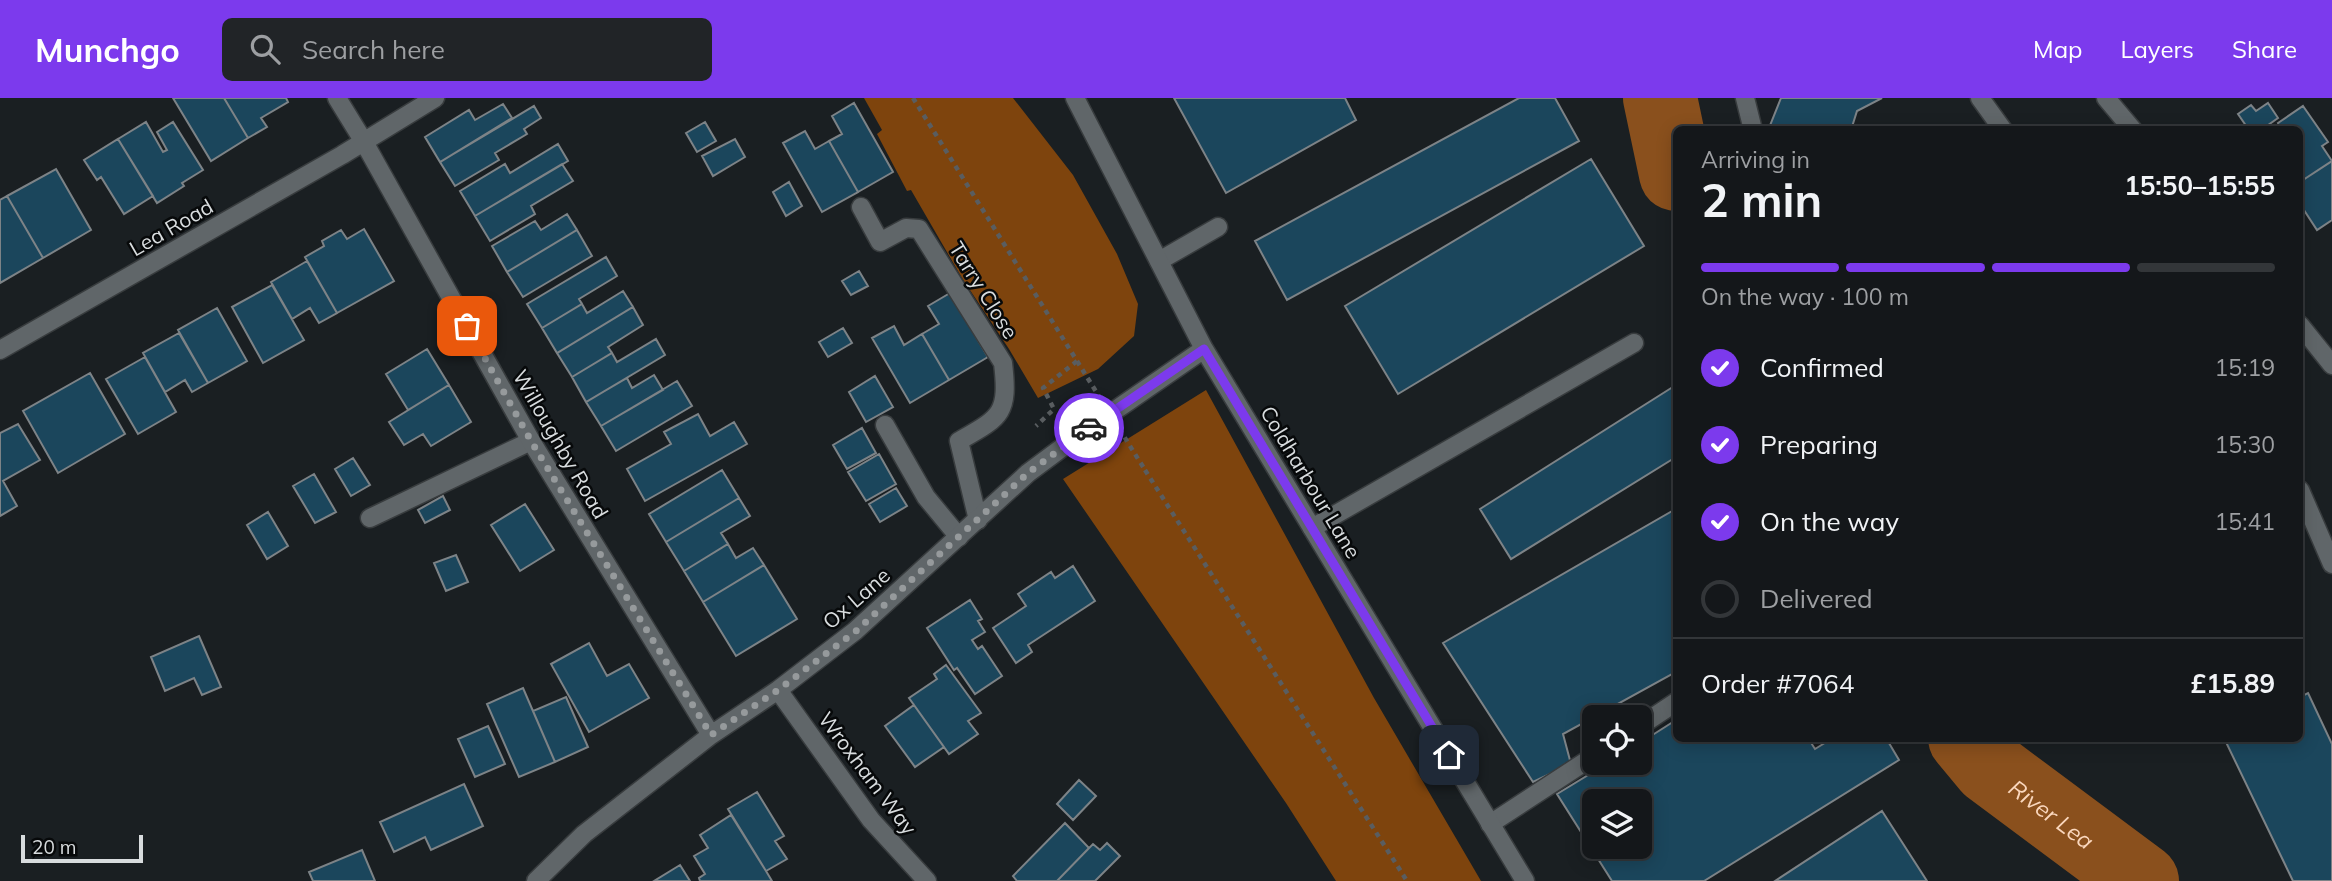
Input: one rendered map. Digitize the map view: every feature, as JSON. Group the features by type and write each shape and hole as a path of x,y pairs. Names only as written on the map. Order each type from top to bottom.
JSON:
{"street":[{"name":"Willoughby Road","path":"337,98 531,441 711,735"},
{"name":"Lea Road","path":"0,350 364,142 435,98"},
{"name":"Coldharbour Lane","path":"1075,98 1204,349 1524,881"},
{"path":"1745,98 1752,126"},
{"path":"1980,98 2000,126"},
{"path":"2106,98 2130,126"},
{"name":"Tarry Close","path":"860,207 880,242 906,228 919,229 1003,363 1006,386 1002,406 995,420 959,441 978,520"},
{"path":"1159,261 1218,227"},
{"path":"2303,329 2332,365"},
{"path":"1312,528 1634,343"},
{"name":"Ox Lane","path":"536,881 584,834 711,735 778,690 856,631 1028,473 1204,349"},
{"path":"885,425 926,497 958,537"},
{"path":"370,518 531,441"},
{"path":"2303,496 2332,564"},
{"name":"Wroxham Way","path":"778,690 871,820 927,881"},
{"path":"1652,718 1673,704"},
{"path":"1490,824 1582,764"}],"path":[{"path":"913,98 1145,470 1408,881"},
{"path":"1028,435 1054,409 1043,388 1077,361"}],"shaded area":[{"path":"864,98 1013,98 1073,175 1117,254 1138,304 1134,336 1098,369 1038,398 962,278 911,190 907,191 877,134 882,130"},
{"path":"1206,390 1374,698 1481,881 1336,881 1286,803 1063,479"}],"building":[{"path":"173,98 224,98 248,138 211,161"},
{"path":"224,98 286,98 288,102 261,118 267,127 248,138"},
{"path":"1174,98 1345,98 1356,120 1226,193"},
{"path":"1519,98 1555,98 1579,141 1287,300 1255,241"},
{"path":"1781,98 1882,98 1857,111 1852,126 1770,126"},
{"path":"854,103 893,172 858,192 829,141 842,134 832,116"},
{"path":"2268,103 2278,118 2267,126 2246,126 2238,114 2251,105 2256,111"},
{"path":"503,104 512,118 440,162 425,137 469,110 475,120"},
{"path":"534,106 541,118 524,129 527,134 495,153 499,160 455,186 440,162"},
{"path":"2303,106 2328,142 2322,146 2332,161 2303,180 2303,126 2280,126 2278,123"},
{"path":"146,122 163,152 167,150 157,132 173,122 203,170 157,203 118,139"},
{"path":"705,122 716,141 697,152 686,133"},
{"path":"805,131 815,149 829,141 858,192 822,212 783,143"},
{"path":"118,139 153,196 124,214 101,177 97,180 84,160"},
{"path":"735,139 745,157 713,176 702,156"},
{"path":"558,144 568,161 475,216 460,191 505,164 510,173"},
{"path":"1591,159 1644,246 1398,394 1345,306"},
{"path":"2332,161 2332,220 2317,230 2303,209 2303,180"},
{"path":"562,164 573,181 531,206 535,214 490,241 475,216"},
{"path":"56,169 91,230 43,258 7,196"},
{"path":"789,182 802,206 786,216 773,192"},
{"path":"7,196 43,258 0,283 0,200"},
{"path":"567,214 577,230 507,272 492,246 535,221 541,230"},
{"path":"364,229 394,281 337,313 305,257 324,246 322,241 341,230 347,239"},
{"path":"577,230 592,256 523,297 507,272"},
{"path":"606,257 617,276 579,299 582,304 542,328 527,304"},
{"path":"307,261 337,313 319,323 310,308 292,319 271,282"},
{"path":"859,271 868,286 851,295 842,281"},
{"path":"272,285 304,340 263,363 232,307"},
{"path":"623,291 633,307 557,353 542,328 582,304 587,313"},
{"path":"950,293 988,357 949,380 922,334 939,324 928,306"},
{"path":"633,307 643,325 608,347 612,353 572,377 557,353"},
{"path":"217,308 247,361 208,383 178,330"},
{"path":"894,326 904,345 922,334 949,380 910,403 872,338"},
{"path":"843,328 852,343 828,357 819,342"},
{"path":"179,333 208,383 192,392 185,380 165,392 143,353"},
{"path":"656,339 665,355 586,402 572,377 612,353 617,362"},
{"path":"427,349 449,385 408,410 386,374"},
{"path":"145,357 176,412 138,434 106,379"},
{"path":"90,373 125,434 58,473 23,411"},
{"path":"654,375 663,390 601,426 586,402 627,378 632,388"},
{"path":"875,376 893,407 866,422 849,392"},
{"path":"677,381 692,406 616,451 601,426"},
{"path":"449,385 471,422 431,446 423,434 404,445 389,422"},
{"path":"1673,387 1673,459 1511,559 1480,509"},
{"path":"698,414 710,436 734,422 747,444 645,501 627,469 671,444 664,432"},
{"path":"18,424 40,460 3,481 17,506 0,516 0,433"},
{"path":"862,428 876,453 847,469 833,445"},
{"path":"879,454 896,484 866,501 848,472"},
{"path":"353,458 370,485 351,496 335,469"},
{"path":"722,470 739,498 666,542 649,514"},
{"path":"314,474 336,512 315,523 293,486"},
{"path":"896,488 907,506 880,522 869,504"},
{"path":"443,496 450,510 425,523 418,510"},
{"path":"739,498 750,516 721,533 728,544 684,571 666,542"},
{"path":"525,504 554,550 520,571 491,525"},
{"path":"1673,511 1673,674 1616,705 1582,705 1582,724 1563,734 1571,764 1533,782 1443,643"},
{"path":"268,512 288,546 267,559 247,525"},
{"path":"728,544 736,558 753,548 764,565 703,602 684,571"},
{"path":"456,555 468,582 446,591 434,563"},
{"path":"764,565 797,619 736,656 703,602"},
{"path":"1073,566 1095,601 1028,645 1032,652 1016,663 993,628 1026,606 1018,594 1051,572 1055,578"},
{"path":"970,600 982,619 978,621 985,632 972,640 978,649 982,646 1002,676 975,694 957,668 954,670 927,628"},
{"path":"199,636 221,687 202,695 194,678 165,691 151,657"},
{"path":"589,643 607,676 629,664 649,698 589,732 551,664"},
{"path":"946,665 981,713 968,721 978,734 949,754 909,698 937,679 934,674"},
{"path":"523,688 555,762 519,777 487,704"},
{"path":"2308,693 2332,744 2332,881 2293,881 2226,742 2303,742 2303,696"},
{"path":"566,697 588,747 555,762 533,711"},
{"path":"914,705 944,747 915,767 885,726"},
{"path":"1673,722 1673,742 1811,742 1815,749 1826,742 1888,742 1899,760 1704,881 1612,881 1598,859 1652,859 1652,789 1582,789 1582,834 1557,794 1588,775 1652,775 1652,735"},
{"path":"488,726 505,764 475,777 458,739"},
{"path":"1079,780 1096,796 1073,820 1057,804"},
{"path":"464,784 483,826 431,850 425,837 394,852 380,822"},
{"path":"757,792 784,836 775,841 787,859 766,871 728,809"},
{"path":"1882,811 1927,881 1775,881"},
{"path":"731,815 772,881 700,881 699,878 705,874 694,856 708,848 700,835"},
{"path":"1065,823 1089,848 1057,881 1017,881 1013,876"},
{"path":"1107,843 1120,856 1095,881 1057,881 1093,844 1100,850"},
{"path":"362,850 375,881 313,881 309,872"},
{"path":"680,865 690,881 654,881"}],"waterway":[{"name":"River Lea","path":"1660,98 1673,160"},
{"name":"River Lea","path":"1968,742 1989,767 2142,881"}],"way so far":[{"path":"467,326 531,441 711,735 778,690 856,631 1028,473 1089,428"}],"route":[{"path":"1089,428 1204,349 1449,755"}]}
